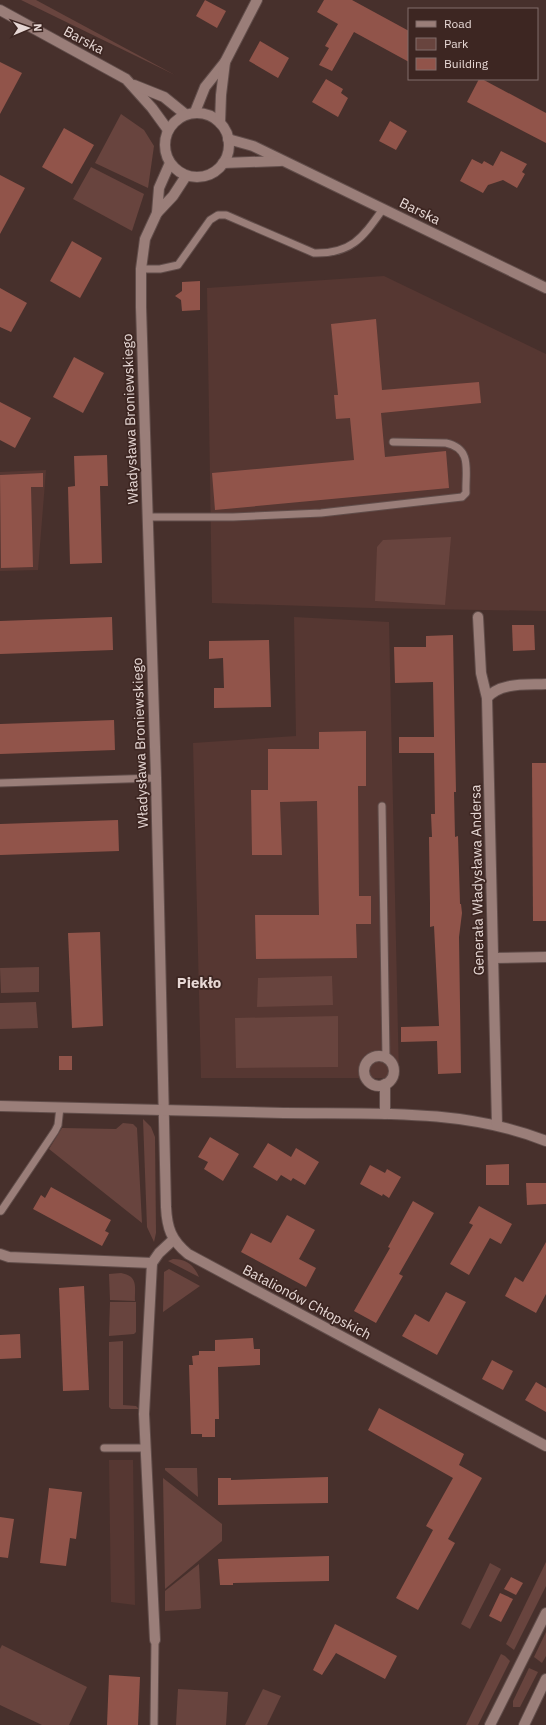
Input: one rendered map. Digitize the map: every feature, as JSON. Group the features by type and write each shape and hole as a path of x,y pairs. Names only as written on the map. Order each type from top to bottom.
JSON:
{"street":[{"path":"190,113 205,87 225,62 257,0"},
{"name":"Barska","path":"0,10 126,79 152,108 168,130"},
{"path":"220,123 221,95 225,62"},
{"name":"Barska","path":"132,84 164,97 190,113"},
{"path":"190,113 206,113 214,117 220,123 226,132 229,150 223,163 218,169 208,175 197,177 186,176 176,170 170,163 164,145 168,130 176,119 190,113"},
{"name":"Barska","path":"228,139 253,146 280,161 546,288"},
{"name":"Barska","path":"223,163 280,161"},
{"name":"Władysława Broniewskiego","path":"157,213 159,188 170,163"},
{"name":"Władysława Broniewskiego","path":"164,1110 141,268 145,239 157,213 173,196 186,176"},
{"name":"Generała Władysława Andersa","path":"478,617 481,673 486,698 497,1125"},
{"path":"486,698 492,691 506,686 546,684"},
{"path":"493,958 546,957"},
{"path":"378,1056 386,1058 393,1064 394,1074 392,1078 380,1086 371,1083 367,1079 364,1070 366,1065 372,1057 378,1056"},
{"path":"385,1084 385,1114"},
{"path":"0,1106 407,1115 497,1125 522,1131 546,1141"},
{"path":"155,1640 144,1414 152,1263 159,1253 173,1240 167,1220 166,1206 164,1110"},
{"name":"Batalionów Chłopskich","path":"173,1240 195,1258 546,1446"},
{"path":"0,1254 9,1257 152,1263"},
{"path":"490,1725 546,1613"},
{"path":"524,1725 546,1679"}],"lane":[{"path":"141,268 160,269 178,265 210,220 218,216 226,215 314,253 325,253 340,250 363,236 383,209"},
{"path":"147,517 233,517 321,513 462,497 466,493 465,456 462,449 454,444 446,443 393,442"},
{"path":"0,783 156,778"},
{"path":"382,806 386,1058"},
{"path":"1,1211 55,1131 58,1125 60,1108"},
{"path":"104,1448 146,1448"},
{"path":"154,1725 155,1640"}],"shaded area":[{"path":"384,276 546,354 546,611 212,603 207,288"},
{"path":"46,470 38,570 0,571 0,472"},
{"path":"294,617 389,622 399,1078 201,1078 193,743 296,736"},
{"path":"109,1460 133,1460 135,1605 111,1602"}],"green space":[{"path":"21,0 36,0 175,75"},
{"path":"121,114 144,130 154,146 148,188 95,163"},
{"path":"91,167 144,194 132,231 73,199"},
{"path":"451,537 445,605 375,601 377,547 383,540"},
{"path":"39,967 39,992 1,993 0,968"},
{"path":"332,976 333,1005 257,1007 258,978"},
{"path":"36,1002 38,1028 0,1029 0,1003"},
{"path":"338,1016 338,1067 236,1068 235,1018"},
{"path":"143,1119 151,1127 155,1137 156,1233 154,1242 147,1227"},
{"path":"123,1123 133,1124 137,1128 142,1223 49,1149 62,1128 116,1129"},
{"path":"173,1259 182,1260 192,1266 199,1277 168,1261"},
{"path":"169,1269 200,1286 163,1312 164,1272"},
{"path":"109,1274 126,1274 133,1279 135,1286 135,1301 110,1300"},
{"path":"110,1302 136,1302 136,1332 134,1334 109,1336"},
{"path":"123,1341 123,1405 136,1406 139,1409 111,1409 109,1407 109,1342"},
{"path":"165,1468 197,1468 198,1497 165,1470"},
{"path":"163,1478 222,1524 222,1541 165,1589"},
{"path":"546,1562 546,1586 514,1650 506,1644"},
{"path":"490,1563 501,1569 470,1629 461,1624"},
{"path":"199,1564 201,1608 165,1611 165,1591"},
{"path":"546,1632 546,1656 542,1663 534,1657"},
{"path":"2,1645 87,1687 69,1725 42,1725 0,1705 0,1649"},
{"path":"501,1654 510,1661 478,1725 466,1725"},
{"path":"529,1668 538,1672 520,1707 513,1707 513,1701"},
{"path":"178,1689 228,1692 226,1725 176,1725"},
{"path":"263,1689 281,1696 267,1725 245,1725"}],"building":[{"path":"205,0 226,11 217,28 196,16"},
{"path":"324,0 352,0 408,30 408,61 354,32 332,71 319,65 329,48 325,46 338,24 317,12"},
{"path":"260,41 289,58 278,78 249,61"},
{"path":"0,62 22,73 0,114"},
{"path":"326,79 343,89 341,93 348,98 338,117 312,102"},
{"path":"478,80 484,80 546,113 546,143 467,102"},
{"path":"390,121 407,131 396,150 379,141"},
{"path":"64,128 94,145 72,184 42,167"},
{"path":"501,151 527,164 522,172 525,174 517,188 503,180 488,185 483,193 460,181 472,159 482,164 484,161 493,166"},
{"path":"0,175 25,188 0,234"},
{"path":"72,241 102,258 80,298 50,281"},
{"path":"200,281 200,310 182,311 181,300 175,296 182,291 182,282"},
{"path":"0,288 27,303 11,332 0,327"},
{"path":"376,319 382,390 479,382 481,403 381,413 385,457 446,451 449,488 215,510 212,473 354,460 350,418 336,419 334,395 338,395 331,324"},
{"path":"74,357 104,373 83,413 53,397"},
{"path":"0,402 31,418 15,448 0,440"},
{"path":"107,455 108,486 100,486 102,563 70,564 68,487 75,486 74,456"},
{"path":"43,473 43,487 31,487 33,567 1,568 0,475"},
{"path":"112,617 113,650 0,654 0,621"},
{"path":"512,625 534,625 535,650 513,651"},
{"path":"453,635 456,792 454,792 455,837 458,836 460,904 462,913 459,937 461,1073 438,1074 437,1041 401,1042 401,1027 439,1026 434,926 430,927 429,837 432,837 431,814 435,814 434,753 399,753 399,737 434,737 433,682 395,683 394,647 426,647 426,636"},
{"path":"269,640 271,707 214,708 214,688 224,688 223,658 209,659 209,641"},
{"path":"114,720 115,750 0,754 0,724"},
{"path":"366,731 366,786 358,786 359,896 371,896 371,924 356,924 357,958 256,959 255,915 319,915 317,801 280,802 282,855 252,855 251,790 268,790 268,749 319,749 319,732"},
{"path":"532,763 546,763 546,921 533,921"},
{"path":"118,820 119,851 0,855 0,824"},
{"path":"100,932 103,1026 72,1028 68,933"},
{"path":"59,1056 72,1056 72,1070 59,1070"},
{"path":"210,1137 239,1154 223,1181 204,1169 208,1162 198,1157"},
{"path":"268,1143 291,1157 296,1148 319,1162 305,1185 293,1178 291,1181 281,1175 277,1181 253,1167"},
{"path":"509,1164 509,1185 486,1185 486,1165"},
{"path":"370,1165 385,1173 387,1169 401,1177 389,1198 383,1194 382,1196 360,1184"},
{"path":"526,1183 546,1183 546,1204 527,1205"},
{"path":"51,1187 111,1220 105,1231 109,1233 102,1246 33,1209 41,1195 45,1198"},
{"path":"413,1201 434,1213 399,1274 403,1276 376,1323 354,1311 390,1248 388,1247"},
{"path":"479,1206 512,1224 501,1244 490,1238 469,1275 450,1264 473,1225 469,1223"},
{"path":"287,1215 315,1230 299,1259 316,1268 306,1287 241,1252 251,1233 271,1243"},
{"path":"546,1242 546,1294 536,1313 505,1296 515,1277 523,1282"},
{"path":"84,1286 89,1390 63,1391 59,1288"},
{"path":"446,1292 466,1302 437,1355 402,1336 415,1314 429,1322"},
{"path":"20,1334 21,1358 0,1359 0,1335"},
{"path":"253,1338 254,1349 260,1349 260,1365 218,1367 219,1419 215,1419 215,1437 202,1437 202,1434 191,1434 189,1365 193,1365 192,1356 199,1355 199,1351 215,1351 215,1340"},
{"path":"492,1360 513,1371 503,1390 482,1379"},
{"path":"536,1382 546,1388 546,1412 525,1400"},
{"path":"379,1408 464,1454 459,1465 482,1478 448,1539 455,1543 418,1610 396,1598 433,1530 426,1526 453,1478 368,1430"},
{"path":"328,1477 328,1503 218,1505 218,1478 231,1478 231,1480"},
{"path":"49,1488 82,1492 76,1539 70,1538 66,1566 40,1563"},
{"path":"0,1517 14,1519 8,1558 0,1557"},
{"path":"329,1556 329,1581 233,1583 233,1585 220,1585 218,1559"},
{"path":"511,1577 523,1583 516,1595 504,1589"},
{"path":"500,1593 513,1599 501,1622 489,1616"},
{"path":"335,1624 397,1656 385,1679 336,1653 322,1675 313,1670"},
{"path":"109,1675 140,1677 138,1725 107,1725"}],"district":[{"name":"Piekło","path":"199,982"}]}
